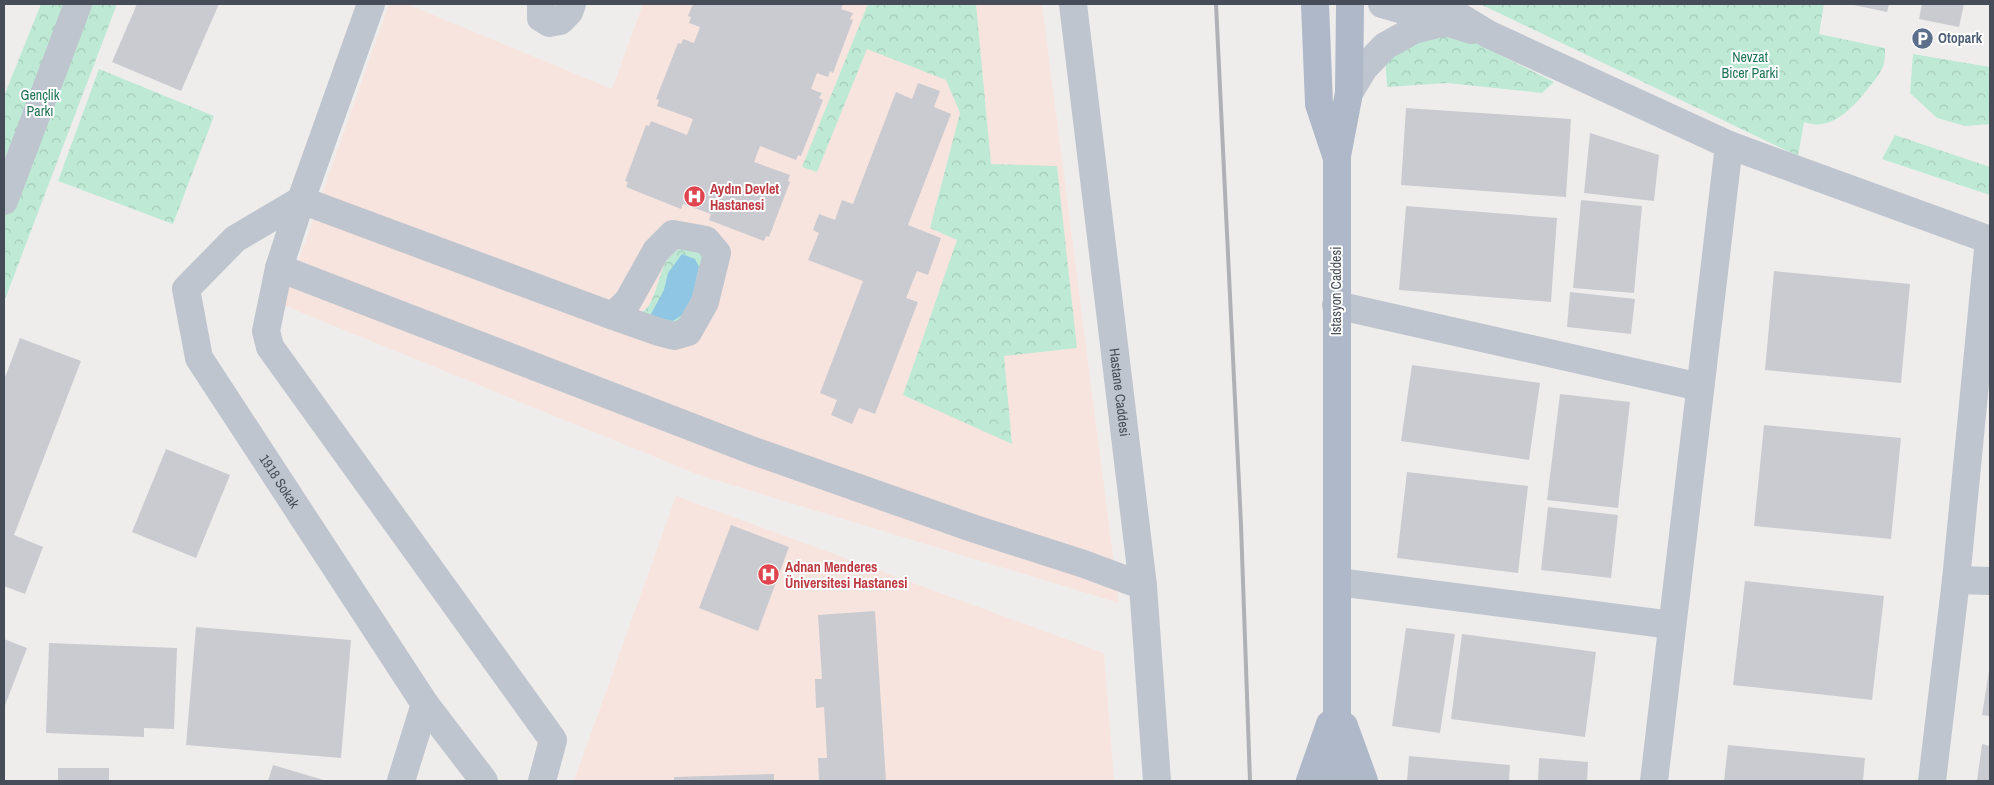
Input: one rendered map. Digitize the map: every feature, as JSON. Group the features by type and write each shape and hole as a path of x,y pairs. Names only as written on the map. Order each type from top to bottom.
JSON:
{"main road":[{"name":"Istasyon Caddesi","path":"1314,4 1319,104 1337,158 1337,781"},
{"path":"1337,158 1349,93 1350,4"},
{"path":"1310,781 1336,706"},
{"path":"1336,706 1364,781"}],"street":[{"path":"4,200 78,4"},
{"path":"371,4 301,200 279,268 266,331 270,347 553,740 542,781"},
{"path":"541,4 541,18 549,23 560,22 569,12 572,4"},
{"name":"Hastane Caddesi","path":"1073,4 1143,586 1157,781"},
{"path":"1382,4 1442,13 1729,145 1990,240 1956,580 1932,781"},
{"path":"1349,93 1364,68 1385,46 1442,13"},
{"path":"1654,781 1729,145"},
{"path":"301,200 613,316"},
{"name":"1918 Sokak","path":"301,200 235,239 186,290 199,358 425,704 484,781"},
{"path":"279,268 751,450 1143,586"},
{"path":"1336,305 1700,387"},
{"path":"1956,580 1990,581"},
{"path":"1338,582 1672,625"},
{"path":"401,781 425,704"}],"shaded area":[{"name":"Aydın Devlet Hastanesi","path":"389,4 407,4 612,89 643,4 1042,4 1119,603 699,475 283,305"},
{"name":"Adnan Menderes Üniversitesi Hastanesi","path":"676,496 1104,653 1114,781 574,781"}],"green space":[{"name":"Gençlik Parkı","path":"41,4 117,4 4,302 4,96"},
{"path":"868,4 976,4 991,164 1057,166 1077,348 1004,356 1012,444 903,395 957,240 930,228 960,113 946,80 867,49 817,172 802,167"},
{"name":"Nevzat Bicer Parki","path":"1480,4 1824,4 1819,34 1885,48 1884,62 1879,74 1867,90 1840,117 1823,124 1804,122 1798,156"},
{"path":"1426,32 1460,35 1554,82 1542,93 1447,83 1387,87 1385,57"},
{"path":"1913,54 1990,67 1990,124 1965,126 1937,118 1910,93"},
{"path":"99,69 214,116 173,224 58,181"},
{"path":"1895,135 1990,167 1990,195 1882,159"},
{"path":"684,247 701,252 708,262 678,329 634,318 649,305 665,264 676,251"}],"water":[{"path":"682,254 695,259 699,267 693,294 685,313 673,321 650,316 664,290 668,273"}],"building":[{"path":"137,4 219,4 181,91 112,62"},
{"path":"693,4 843,4 841,9 853,13 850,19 853,20 833,73 830,71 828,77 817,73 811,89 822,93 819,98 823,100 801,156 798,155 796,160 760,146 754,162 790,175 788,181 790,182 769,237 766,236 764,241 709,220 711,214 683,204 681,209 626,187 628,182 625,181 646,125 649,126 651,121 687,135 693,119 657,106 659,100 656,99 678,43 681,44 683,39 694,43 700,27 689,23 691,17 688,16"},
{"path":"1849,4 1889,4 1887,12"},
{"path":"1922,4 1964,4 1959,27 1919,19"},
{"path":"918,83 940,91 934,107 951,114 908,225 941,238 928,275 917,271 906,298 918,302 875,414 859,408 852,424 831,415 837,400 820,393 863,281 808,260 819,233 813,230 819,214 835,220 842,200 853,204 896,92 912,99"},
{"path":"1406,108 1571,119 1566,197 1401,185"},
{"path":"1590,133 1659,155 1654,201 1584,193"},
{"path":"1581,200 1642,206 1634,293 1573,288"},
{"path":"1406,206 1557,218 1551,302 1399,290"},
{"path":"1774,271 1910,284 1901,383 1765,370"},
{"path":"1570,292 1635,299 1631,334 1567,327"},
{"path":"20,338 81,361 14,535 43,547 25,594 4,586 4,380"},
{"path":"1412,365 1540,383 1529,460 1401,441"},
{"path":"1560,394 1630,402 1618,508 1547,500"},
{"path":"1764,425 1901,438 1891,539 1754,526"},
{"path":"166,449 230,475 196,558 132,532"},
{"path":"1407,472 1528,486 1518,573 1397,558"},
{"path":"1548,507 1618,515 1611,578 1541,570"},
{"path":"731,525 789,547 758,631 699,608"},
{"path":"1745,581 1884,596 1872,700 1733,685"},
{"path":"875,611 886,781 819,781 818,758 827,758 824,707 816,708 815,679 822,679 818,615"},
{"path":"196,627 351,640 341,758 186,745"},
{"path":"1406,628 1455,634 1440,733 1392,726"},
{"path":"1462,634 1596,652 1585,737 1451,719"},
{"path":"4,639 27,648 4,708"},
{"path":"49,643 177,648 174,729 144,728 144,737 46,733"},
{"path":"1990,671 1990,716 1982,715"},
{"path":"1982,744 1990,746 1990,781 1977,781"},
{"path":"1728,745 1865,758 1863,781 1724,781"},
{"path":"1409,756 1510,765 1509,781 1407,781"},
{"path":"1539,758 1588,762 1587,781 1538,781"},
{"path":"273,765 327,781 268,781"},
{"path":"58,768 109,768 109,781 58,781"},
{"path":"774,774 774,781 674,781 674,777"}],"railway":[{"path":"1216,4 1241,525 1250,781"}],"place":[{"name":"Otopark","path":"1922,38"},
{"name":"Aydın Devlet Hastanesi","path":"694,197"},
{"name":"Adnan Menderes Üniversitesi Hastanesi","path":"769,575"}]}
